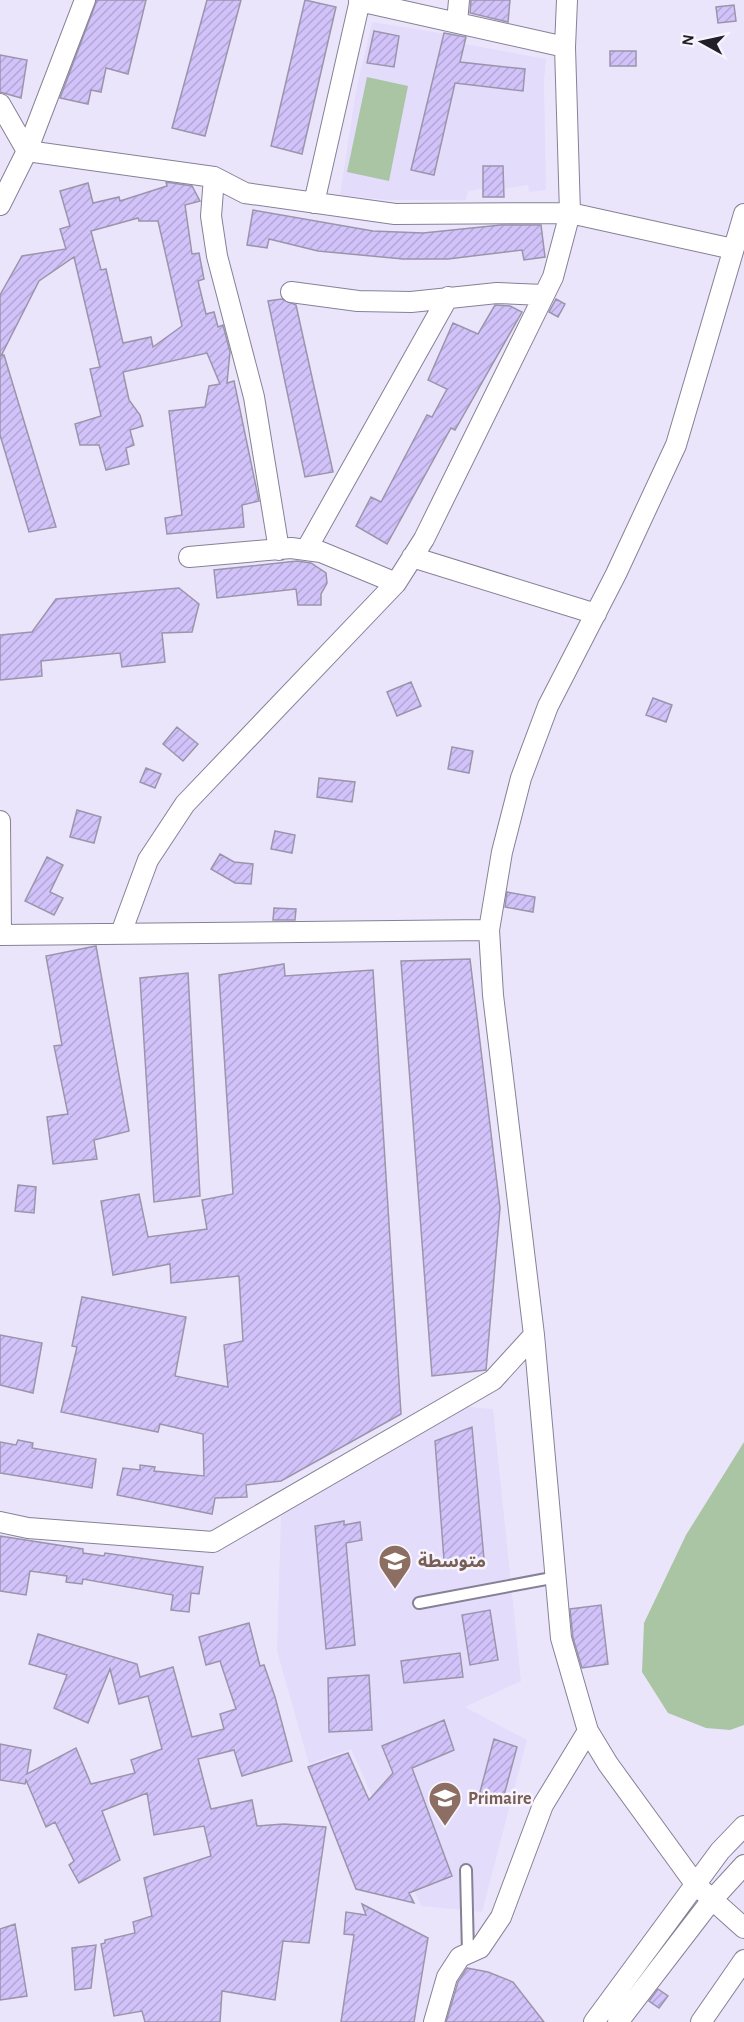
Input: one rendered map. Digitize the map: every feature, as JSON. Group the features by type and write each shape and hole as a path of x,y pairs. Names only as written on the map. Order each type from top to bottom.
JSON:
{"street":[{"path":"0,205 27,151 85,0"},
{"path":"458,23 459,0"},
{"path":"121,933 148,860 185,804 396,583 424,538 553,278 570,213 565,47 567,0"},
{"path":"314,203 359,1 565,47"},
{"path":"0,104 27,151"},
{"path":"27,151 214,177 245,193 395,214 570,213 733,249"},
{"path":"214,177 211,216 217,256 254,397 279,550"},
{"path":"744,214 676,445 596,614 548,706 522,778 502,852 489,930 492,995 534,1335 561,1638 588,1731 651,1826 696,1885 711,1901 744,1928"},
{"path":"291,292 358,301 411,302 497,293 544,295"},
{"path":"306,550 448,297"},
{"path":"189,557 291,548 321,552 396,583"},
{"path":"412,557 596,614"},
{"path":"0,820 1,935 489,930"},
{"path":"0,1522 28,1528 213,1542 493,1380 534,1335"},
{"path":"434,2022 447,1977 460,1957 480,1947 501,1917 543,1805 588,1731"},
{"path":"594,2022 720,1851 744,1826"},
{"path":"618,2022 711,1901 744,1865"},
{"path":"701,2022 744,1960"}],"lane":[{"path":"419,1603 556,1577"},
{"path":"466,1870 468,1953"}],"shaded area":[{"path":"372,22 466,37 465,44 546,59 544,81 546,190 529,192 528,185 502,189 501,186 468,191 466,200 387,200 340,195 356,91"},
{"name":"متوسطة","path":"468,1407 493,1409 521,1681 465,1707 527,1740 482,1912 421,1906 351,1749 309,1764 277,1651 281,1516"}],"green space":[{"path":"367,77 408,86 389,181 347,172"},
{"path":"744,1442 744,1725 730,1730 706,1728 668,1713 642,1672 644,1623 686,1535"}],"building":[{"path":"97,0 146,0 128,74 106,68 101,92 91,90 88,104 60,98"},
{"path":"207,0 241,0 205,136 172,128"},
{"path":"305,0 336,7 302,154 271,146"},
{"path":"471,0 510,0 508,22 470,13"},
{"path":"734,5 736,21 718,23 716,7"},
{"path":"374,31 399,36 394,67 367,63"},
{"path":"444,33 466,37 460,62 525,69 523,91 455,83 434,175 411,170"},
{"path":"610,51 636,51 636,66 610,66"},
{"path":"0,55 27,60 21,98 0,92"},
{"path":"483,166 503,166 504,197 483,197"},
{"path":"166,182 192,186 200,201 185,205 192,254 199,253 204,279 198,281 206,314 214,312 218,327 223,325 230,352 227,383 234,381 259,501 242,505 244,527 167,534 165,518 182,515 169,411 205,407 209,386 220,384 207,353 123,372 129,400 140,415 143,426 130,430 134,445 126,448 129,464 106,470 99,445 80,445 75,424 101,416 90,369 100,367 74,257 39,281 1,356 4,355 56,527 29,532 0,435 0,295 22,256 66,249 60,229 70,226 60,191 88,183 93,203 119,197 120,201 167,186","holes":["138,218 139,221 158,221 182,326 153,347 151,337 123,343 106,269 101,270 91,231"]},
{"path":"253,210 373,231 423,233 501,225 541,225 545,257 524,260 522,250 448,259 403,259 318,251 269,239 267,248 247,245"},
{"path":"282,299 296,305 333,472 305,477 268,301"},
{"path":"556,299 565,304 558,317 549,312"},
{"path":"495,305 510,306 522,312 455,430 451,428 387,544 356,526 371,497 381,502 427,415 432,417 447,389 428,380 453,323 478,334"},
{"path":"297,561 311,563 326,573 327,583 321,594 321,605 298,605 296,589 217,598 214,570"},
{"path":"179,588 199,604 192,632 162,633 165,662 122,667 120,653 41,661 42,676 0,680 0,635 32,632 56,599"},
{"path":"411,682 421,706 397,716 387,692"},
{"path":"653,698 672,705 666,722 646,715"},
{"path":"177,727 198,744 183,761 163,744"},
{"path":"452,747 473,751 469,773 448,769"},
{"path":"146,768 161,774 155,788 140,782"},
{"path":"319,778 355,782 352,802 317,797"},
{"path":"77,810 101,817 94,843 70,837"},
{"path":"275,831 295,835 292,853 271,849"},
{"path":"220,854 234,862 253,864 251,884 235,883 211,869"},
{"path":"47,857 63,865 50,892 63,898 54,915 25,901"},
{"path":"507,892 535,897 533,912 505,907"},
{"path":"274,908 296,909 295,920 273,920"},
{"path":"96,946 129,1131 94,1140 97,1159 53,1164 47,1117 68,1114 54,1046 62,1045 46,956"},
{"path":"470,959 500,1208 486,1370 432,1376 401,961"},
{"path":"284,964 285,976 373,970 401,1414 281,1481 246,1485 247,1497 215,1498 212,1514 117,1495 123,1468 140,1470 140,1465 155,1467 154,1471 204,1476 203,1434 160,1424 158,1432 61,1412 77,1347 72,1346 82,1297 186,1317 175,1376 228,1387 224,1345 243,1341 239,1276 171,1283 170,1264 113,1275 101,1201 139,1194 148,1237 207,1229 202,1200 233,1194 219,975"},
{"path":"188,973 200,1196 154,1202 140,978"},
{"path":"18,1185 36,1187 34,1213 15,1211"},
{"path":"0,1335 42,1343 33,1393 0,1385"},
{"path":"472,1427 484,1559 444,1560 435,1441"},
{"path":"18,1440 33,1443 32,1448 96,1459 92,1488 0,1473 0,1442 16,1445"},
{"path":"344,1521 344,1525 360,1522 362,1540 346,1543 355,1645 326,1649 315,1526"},
{"path":"0,1536 83,1549 83,1553 104,1556 105,1553 203,1567 199,1594 191,1593 189,1612 171,1610 173,1595 83,1579 82,1584 66,1582 67,1576 30,1571 26,1595 0,1591"},
{"path":"601,1605 608,1664 582,1668 573,1638 570,1609"},
{"path":"490,1610 498,1660 470,1665 462,1615"},
{"path":"249,1623 260,1666 264,1665 275,1697 292,1761 242,1776 234,1750 198,1759 211,1809 252,1800 257,1826 284,1824 326,1827 309,1943 283,1941 275,2000 222,1991 220,2022 145,2022 142,2011 114,2016 101,1944 105,1943 105,1940 135,1933 133,1922 152,1916 144,1878 211,1856 204,1826 154,1835 147,1793 102,1811 120,1860 79,1883 69,1865 74,1861 55,1822 46,1827 26,1780 25,1784 0,1780 0,1744 31,1750 27,1774 76,1748 91,1784 135,1773 131,1760 162,1749 148,1696 119,1704 110,1669 88,1723 54,1708 67,1675 29,1664 38,1634 137,1664 140,1677 173,1667 192,1737 224,1729 220,1714 236,1709 220,1661 206,1665 199,1637"},
{"path":"460,1653 463,1677 404,1683 401,1661"},
{"path":"369,1675 372,1730 329,1732 328,1678"},
{"path":"444,1720 454,1750 412,1768 452,1876 409,1893 414,1903 356,1889 308,1767 348,1753 369,1800 393,1773 382,1746"},
{"path":"494,1739 517,1747 503,1799 480,1792"},
{"path":"362,1904 428,1938 414,2022 341,2022 354,1935 344,1934 346,1912 366,1915"},
{"path":"15,1924 27,1996 0,2000 0,1929"},
{"path":"96,1945 91,1988 75,1990 72,1948"},
{"path":"467,1968 488,1972 513,1982 544,2022 446,2022 458,1982"},
{"path":"658,1989 668,1996 659,2008 649,2001"}],"place":[{"name":"متوسطة","path":"395,1590"},
{"name":"Primaire","path":"445,1827"}]}
